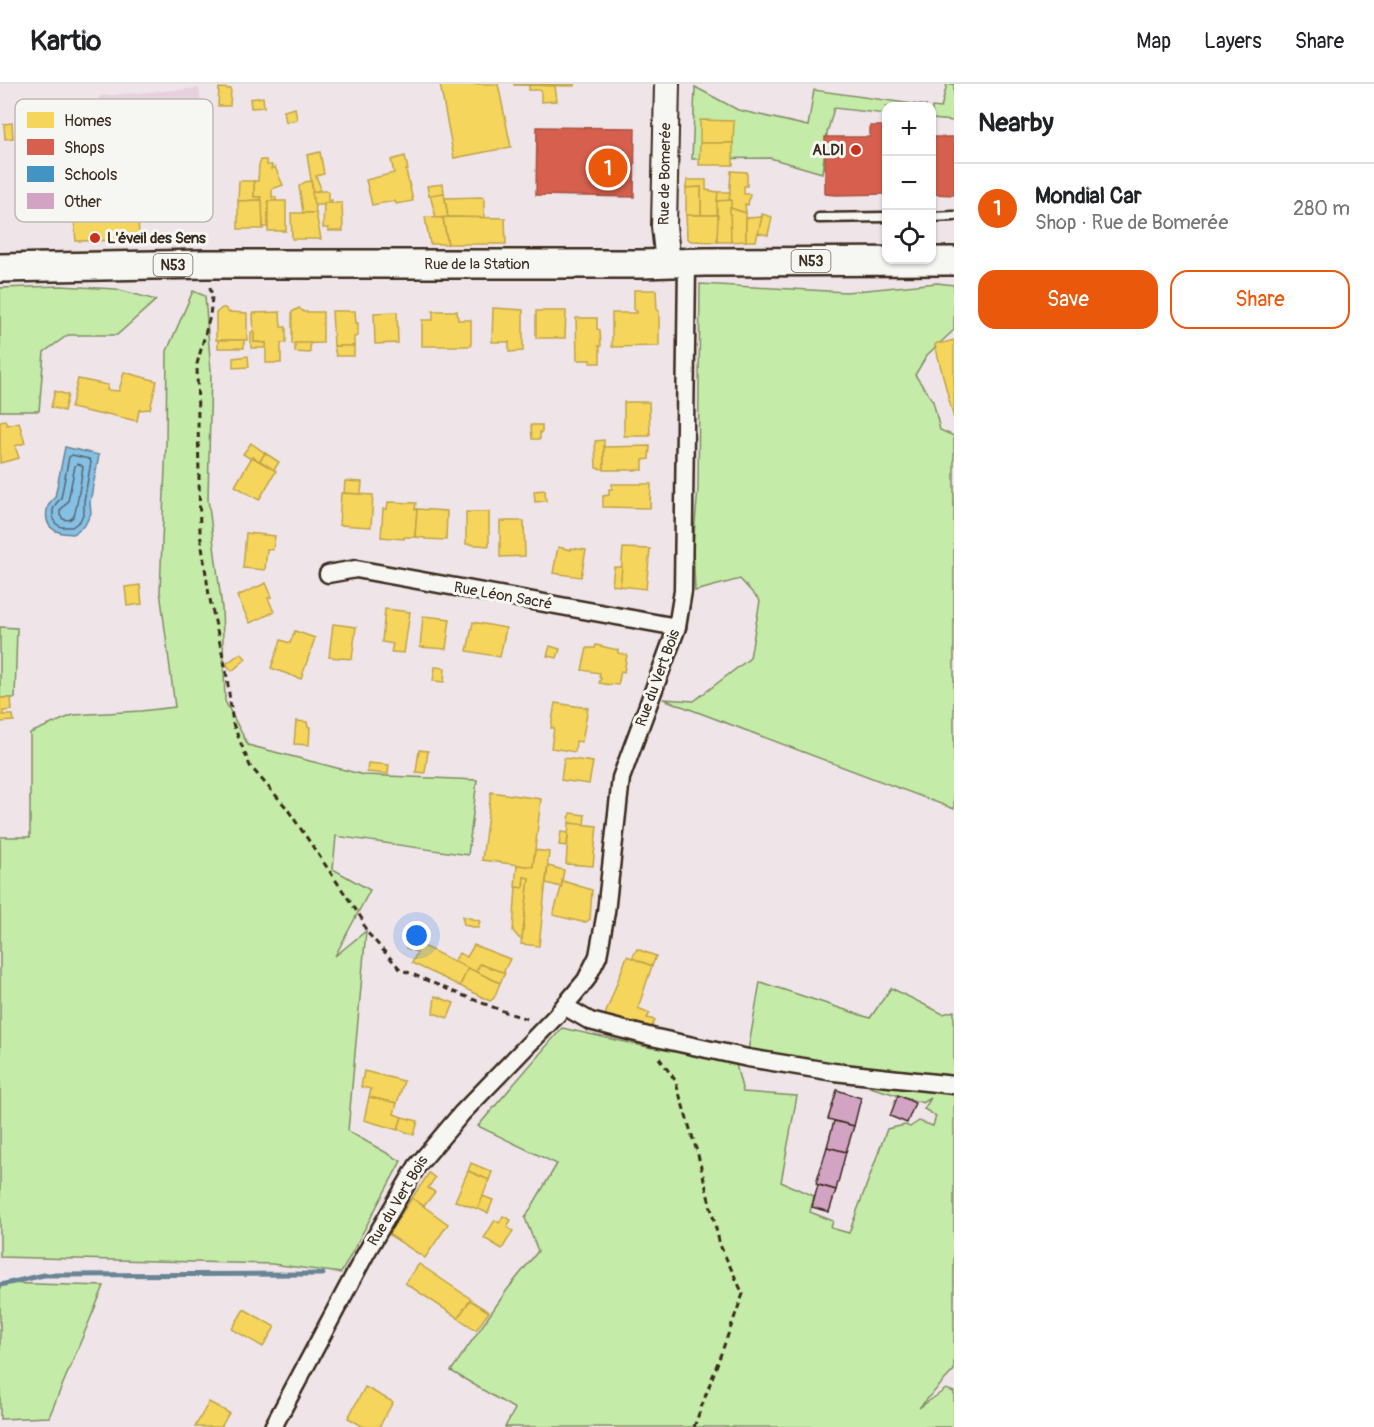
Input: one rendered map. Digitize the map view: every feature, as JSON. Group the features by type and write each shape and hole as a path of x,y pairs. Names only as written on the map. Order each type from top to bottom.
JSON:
{"main road":[{"name":"Rue de Bomerée","path":"667,84 664,226 677,263"},
{"name":"Rue de la Station","path":"0,268 205,264 954,261"}],"street":[{"name":"Rue du Vert Bois","path":"273,1427 366,1253 417,1166 462,1113 564,1006 586,980 598,956 606,912 621,778 677,627 683,591 677,263"},
{"name":"Rue Léon Sacré","path":"328,574 356,569 677,627"},
{"path":"564,1006 590,1021 748,1058 834,1072 954,1085"}],"lane":[{"path":"936,217 954,216"},
{"path":"819,218 882,217"}],"path":[{"path":"205,264 212,297 210,316 198,364 200,533 209,595 226,670 233,724 250,766 286,807 362,919 366,931 400,969 511,1014 547,1025"},
{"path":"652,1037 652,1048 675,1080 698,1155 720,1245 743,1294 694,1427"}],"shaded area":[{"path":"199,88 200,99 99,99 99,96"}],"green space":[{"path":"947,84 954,84 953,121 936,119 936,107 941,108"},
{"path":"695,87 738,110 808,126 814,90 899,102 882,102 882,114 834,108 827,133 822,173 770,158 692,159"},
{"path":"937,283 954,285 954,330 927,355 915,375 933,401 940,430 954,436 954,809 663,699 694,701 750,658 760,601 740,579 695,591 693,547 698,489 700,284 846,292"},
{"path":"61,286 116,289 156,300 117,335 68,335 44,352 39,411 0,411 0,288"},
{"path":"193,291 205,296 211,371 208,499 222,608 225,701 248,745 364,775 477,780 468,855 336,836 333,869 370,890 335,956 366,931 348,1131 401,1161 341,1273 272,1264 0,1257 0,837 30,837 30,733 73,715 175,707 160,591 167,351"},
{"path":"0,627 17,628 15,698 0,698"},
{"path":"760,982 870,1018 891,988 943,1014 954,1011 954,1078 800,1064 748,1051"},
{"path":"562,1028 652,1048 662,1044 734,1057 743,1092 797,1096 781,1182 814,1196 810,1212 833,1221 831,1228 849,1233 887,1129 905,1125 910,1127 919,1121 933,1126 936,1116 924,1109 931,1098 923,1103 870,1087 882,1081 954,1090 954,1370 919,1408 946,1389 954,1392 954,1427 505,1427 515,1409 451,1371 507,1290 538,1251 525,1218 557,1164 478,1126"},
{"path":"0,1283 104,1286 49,1417 0,1419"}],"water":[{"path":"65,447 99,455 90,502 91,513 85,525 73,534 61,533 53,529 46,516 51,501 55,497"}],"building: Homes":[{"path":"440,84 498,84 511,147 454,158"},
{"path":"574,84 574,86 514,85"},
{"path":"529,85 555,86 557,101 541,102 541,90 529,90"},
{"path":"219,88 231,89 230,106 218,106"},
{"path":"263,97 264,107 251,108 250,99"},
{"path":"295,108 297,120 286,122 284,111"},
{"path":"700,120 734,121 733,143 700,143"},
{"path":"12,123 13,138 5,139 4,124"},
{"path":"700,143 733,143 733,165 699,165"},
{"path":"320,152 324,174 316,176 320,186 319,191 313,192 307,155"},
{"path":"405,156 413,201 372,205 366,180 394,173 391,160"},
{"path":"261,160 266,160 267,165 272,165 271,169 275,167 283,185 272,189 272,197 276,197 276,201 268,201 268,227 263,227 261,197 254,197 254,181 258,181"},
{"path":"731,171 747,172 747,186 744,186 744,194 750,194 748,205 745,204 746,213 730,208"},
{"path":"687,180 706,180 706,190 718,192 718,215 701,215 701,187 686,188"},
{"path":"239,181 254,181 254,197 261,197 261,200 238,201"},
{"path":"311,181 316,213 303,213 299,186"},
{"path":"443,184 444,193 429,196 427,186"},
{"path":"701,187 701,215 686,215 686,188"},
{"path":"328,191 328,201 332,200 332,203 314,205 312,192"},
{"path":"718,192 730,192 729,201 717,201"},
{"path":"444,193 448,217 436,218 430,195"},
{"path":"484,197 484,218 448,217 445,198"},
{"path":"262,200 263,229 238,229 238,201"},
{"path":"731,200 731,242 717,242 717,201"},
{"path":"268,201 286,201 286,231 268,231"},
{"path":"324,203 342,203 343,231 328,231 328,228 323,228"},
{"path":"730,208 746,213 746,241 731,242"},
{"path":"291,213 316,213 321,239 292,239"},
{"path":"762,214 772,217 768,235 758,233"},
{"path":"686,215 718,215 717,242 691,241 687,238"},
{"path":"425,217 443,218 448,244 430,244"},
{"path":"762,217 756,241 746,241 746,218"},
{"path":"443,218 505,218 506,244 448,244"},
{"path":"74,222 138,222 139,240 76,241"},
{"path":"634,290 656,290 657,310 659,311 659,346 612,347 612,313 637,313 634,310"},
{"path":"222,308 228,312 247,313 247,340 216,340 216,313"},
{"path":"299,308 304,312 323,312 323,343 292,344 292,312"},
{"path":"493,308 523,310 523,351 509,352 509,342 492,342"},
{"path":"332,311 355,311 358,336 354,337 354,346 334,346"},
{"path":"433,311 457,311 458,320 471,320 471,346 422,346 422,320 433,320"},
{"path":"536,311 566,311 565,338 536,338"},
{"path":"280,312 281,327 286,327 286,343 281,343 281,363 266,363 266,343 254,342 253,313"},
{"path":"397,312 398,343 375,344 374,313"},
{"path":"576,318 597,318 597,329 600,330 601,346 598,346 600,347 600,363 577,360"},
{"path":"254,331 254,342 266,343 266,348 251,348 251,332"},
{"path":"218,340 244,340 244,348 218,348"},
{"path":"954,340 954,419 935,345"},
{"path":"295,343 310,343 310,353 295,352"},
{"path":"334,346 354,346 354,356 336,356"},
{"path":"248,356 249,367 233,368 233,358"},
{"path":"124,372 157,381 150,409 139,410 137,421 71,408 78,379 108,385 107,390 119,391"},
{"path":"55,391 68,395 64,411 51,407"},
{"path":"624,402 649,402 650,436 624,436"},
{"path":"5,420 7,425 19,422 25,443 15,446 19,458 0,463 0,421"},
{"path":"531,425 542,425 540,439 532,439"},
{"path":"604,440 604,469 596,468 595,441"},
{"path":"251,443 265,453 260,461 243,454"},
{"path":"650,446 649,459 643,460 643,470 604,470 604,447"},
{"path":"265,453 279,462 274,470 260,461"},
{"path":"252,457 276,471 259,500 235,486"},
{"path":"345,481 362,482 361,494 344,493"},
{"path":"612,484 651,484 650,508 603,507 603,496 609,495"},
{"path":"545,490 546,501 535,502 534,491"},
{"path":"341,493 373,495 371,527 339,525"},
{"path":"388,502 416,503 415,537 404,537 404,539 381,537 383,509 387,509"},
{"path":"417,509 447,511 446,540 415,537"},
{"path":"466,512 489,512 489,546 466,544"},
{"path":"500,521 524,521 525,556 500,557"},
{"path":"246,533 275,536 273,550 267,549 265,570 243,568"},
{"path":"558,547 586,550 581,577 553,573"},
{"path":"623,548 650,549 646,589 620,586"},
{"path":"614,567 622,567 620,586 612,585"},
{"path":"266,583 272,597 268,598 274,612 250,623 237,596"},
{"path":"140,585 142,604 127,606 125,587"},
{"path":"385,609 410,612 404,653 391,652 393,644 382,642"},
{"path":"423,616 450,619 446,649 420,647"},
{"path":"473,622 506,628 500,657 467,651"},
{"path":"333,624 356,627 352,659 329,657"},
{"path":"295,631 315,638 301,679 271,668 281,640 290,643"},
{"path":"596,645 618,650 618,653 627,655 624,672 621,671 618,685 599,683 600,673 582,670 587,648 595,648"},
{"path":"550,646 560,649 557,658 547,656"},
{"path":"241,653 246,659 232,671 226,664"},
{"path":"435,667 445,668 444,682 433,681"},
{"path":"0,698 11,698 12,710 3,711 3,715 13,715 14,721 0,722"},
{"path":"555,703 588,708 582,742 576,741 575,752 551,748"},
{"path":"296,721 307,722 310,727 309,745 294,744"},
{"path":"419,750 428,751 425,773 416,772"},
{"path":"564,758 593,762 589,784 561,780"},
{"path":"368,763 389,765 388,774 367,772"},
{"path":"491,792 541,799 533,867 482,860"},
{"path":"570,813 585,815 584,825 569,823"},
{"path":"569,823 597,826 593,866 566,864"},
{"path":"561,832 568,833 567,846 559,845"},
{"path":"535,850 549,852 539,946 521,944 529,878 524,877 523,888 515,887 517,865 533,867"},
{"path":"548,866 564,870 561,887 546,883"},
{"path":"524,877 529,878 522,939 513,931 516,887 523,888"},
{"path":"563,881 592,890 590,919 586,922 553,915"},
{"path":"462,916 480,921 478,928 464,925"},
{"path":"414,932 425,937 417,952 406,948"},
{"path":"474,945 510,959 503,973 480,964 476,972 454,962 459,953 467,957"},
{"path":"420,946 468,968 460,986 412,963"},
{"path":"637,949 656,956 652,966 632,958"},
{"path":"627,956 652,966 638,1008 650,1013 647,1018 655,1020 650,1030 605,1015"},
{"path":"480,964 505,973 500,983 476,972"},
{"path":"468,968 500,983 494,998 490,1001 460,986"},
{"path":"435,996 454,1003 448,1018 433,1013"},
{"path":"364,1071 404,1081 397,1103 369,1097 371,1089 361,1087"},
{"path":"369,1097 397,1103 394,1114 402,1117 398,1130 364,1120"},
{"path":"402,1117 418,1121 414,1135 398,1129"},
{"path":"471,1163 492,1172 489,1180 468,1171"},
{"path":"468,1171 489,1180 478,1209 455,1201"},
{"path":"429,1173 435,1178 428,1188 435,1192 424,1206 412,1198"},
{"path":"483,1196 493,1200 488,1213 478,1209"},
{"path":"412,1198 448,1224 425,1258 388,1234"},
{"path":"503,1216 511,1220 507,1227 513,1231 502,1249 484,1238 495,1220 499,1223"},
{"path":"419,1264 471,1299 458,1318 405,1283"},
{"path":"470,1300 489,1312 476,1330 458,1318"},
{"path":"244,1309 275,1327 263,1347 232,1329"},
{"path":"365,1387 393,1402 379,1427 364,1427 348,1418"},
{"path":"209,1402 229,1413 221,1427 195,1427"}],"building: Shops":[{"name":"ALDI","path":"870,126 882,126 882,194 825,194 825,137 870,137"},
{"path":"537,127 635,128 634,197 536,195"},
{"path":"936,137 954,137 954,195 936,194"}],"building: Other":[{"path":"837,1090 861,1098 854,1126 828,1119"},
{"path":"898,1095 915,1103 907,1123 890,1116"},
{"path":"834,1121 854,1126 846,1152 827,1147"},
{"path":"827,1147 846,1152 836,1190 816,1184"},
{"path":"818,1185 836,1190 829,1212 812,1207"}],"waterway":[{"path":"0,1285 44,1275 323,1274"}],"place":[{"name":"ALDI","path":"856,150"},
{"name":"Mondial Car","path":"608,168"},
{"name":"L'éveil des Sens","path":"95,238"}]}
